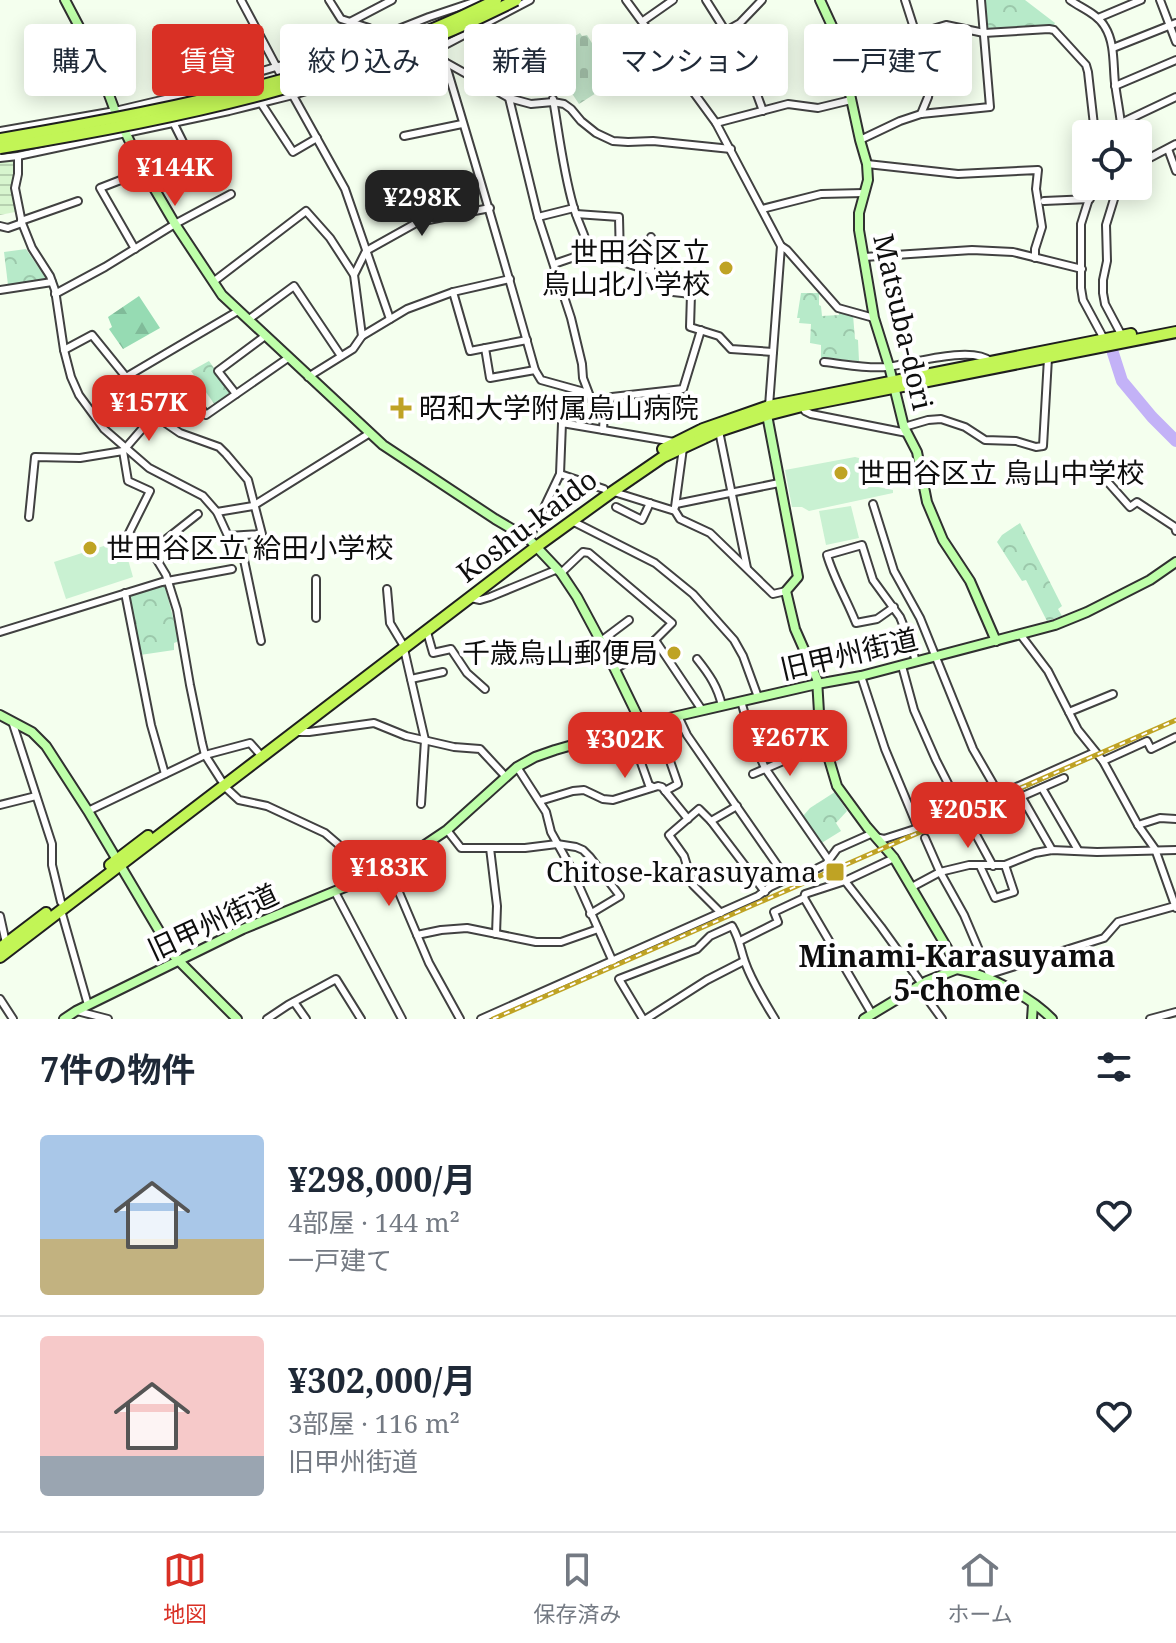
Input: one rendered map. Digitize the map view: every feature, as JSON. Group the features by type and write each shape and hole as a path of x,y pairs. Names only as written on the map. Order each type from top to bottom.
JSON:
{"highway":[{"path":"1,134 161,108 292,76 409,38 496,0"},
{"path":"0,148 163,117 294,85 413,47 516,0"},
{"name":"Koshu-kaido","path":"680,445 768,410 802,406 991,361 1176,326"},
{"name":"Koshu-kaido","path":"3,946 297,732 532,543 703,429 768,410 893,384 1048,358 1176,332"},
{"name":"Koshu-kaido","path":"223,783 258,752 471,598 532,543 572,521 608,490"},
{"name":"Koshu-kaido","path":"0,957 61,906"}],"street":[{"path":"241,0 253,24"},
{"path":"329,0 341,19 356,24"},
{"path":"350,22 392,0"},
{"path":"411,24 480,0"},
{"path":"448,43 530,0"},
{"path":"626,0 645,24"},
{"path":"643,21 673,0"},
{"path":"706,0 720,24"},
{"path":"738,24 762,0"},
{"name":"Matsuba-dori","path":"820,0 838,39 867,164 868,180 859,213 859,230 874,318 905,430 917,452 932,516 943,540 970,581 996,641"},
{"path":"905,0 913,24"},
{"path":"860,140 921,114 990,107 981,0"},
{"path":"1070,0 1098,18 1106,27 1113,48 1121,120"},
{"path":"1098,18 1141,0"},
{"path":"1160,0 1173,25 1176,42"},
{"path":"70,1 115,111 144,171 222,295 394,454 532,543 560,571 601,641 642,725"},
{"path":"1113,48 1173,25"},
{"path":"972,30 984,33 1049,29 1058,33 1086,65 1093,120"},
{"path":"264,44 280,73"},
{"path":"1115,86 1176,60"},
{"path":"448,64 509,98 531,104 553,101 564,104 596,133 613,141 653,141 731,149"},
{"path":"0,120 1,134 172,98 280,67"},
{"path":"448,73 535,370 541,380 588,393"},
{"path":"0,158 174,124 289,96"},
{"path":"294,96 345,189 390,319"},
{"path":"698,96 731,149 781,246 838,308 874,318"},
{"path":"757,96 763,111"},
{"path":"921,114 928,96"},
{"path":"1127,120 1176,97"},
{"path":"509,98 538,217 571,318 588,393 604,411"},
{"path":"716,123 788,104 818,108 851,100"},
{"path":"553,101 566,176 589,252"},
{"path":"261,103 293,152 317,138"},
{"path":"150,182 189,162 191,158 174,124"},
{"path":"404,136 462,124"},
{"path":"1152,157 1176,144"},
{"path":"1168,149 1176,171"},
{"path":"18,156 15,188 21,222 32,248 50,276 64,350 79,395 104,429 125,450 149,468 203,496 217,512 228,536 262,534 248,480 219,447 180,433 155,414 92,335 64,350"},
{"path":"867,164 958,174 1038,170 1036,189 1042,227 1035,258"},
{"path":"135,249 100,188 144,171"},
{"path":"762,209 821,194 864,193"},
{"path":"55,294 231,194"},
{"path":"1044,201 1072,200"},
{"path":"1090,200 1081,224 1081,288 1083,300 1104,339"},
{"path":"1114,200 1106,225 1107,261 1103,293 1105,304 1122,336"},
{"path":"0,226 8,228 78,201"},
{"path":"354,275 366,251 418,222 490,208"},
{"path":"213,282 306,211 330,238 354,275 362,336"},
{"path":"538,217 575,211 619,217 620,260"},
{"path":"651,237 651,271"},
{"path":"532,543 560,474 562,423 680,445 684,454 675,507 680,519 710,533 773,594 786,591 798,577 768,410 781,246"},
{"path":"864,257 972,250 1013,252 1082,269"},
{"path":"554,264 589,252 651,271 665,288 691,294 690,327 719,336 731,349 773,352"},
{"path":"308,377 353,349 362,336 407,309 453,292 510,279"},
{"path":"0,290 52,282"},
{"path":"248,320 294,286 341,356"},
{"path":"453,292 470,351 527,340"},
{"path":"126,377 238,311"},
{"path":"603,430 604,411 612,397 683,389 701,330"},
{"path":"236,394 218,371 265,336"},
{"path":"485,348 490,378 535,370"},
{"path":"824,362 889,366 968,355 985,356 991,361"},
{"path":"187,389 206,415 288,358"},
{"path":"802,406 811,414 905,430 928,420 941,419 965,427 985,440 1043,446 1048,358"},
{"path":"29,517 35,457 80,458 125,450 155,414"},
{"path":"719,431 747,568"},
{"path":"217,512 253,506 370,433"},
{"path":"125,450 128,481 150,491 129,532 159,563 168,581 177,610 205,755 223,783 239,800 267,806 325,833 372,876"},
{"path":"560,474 650,503 675,507 779,483"},
{"path":"1106,480 1130,507 1137,502 1175,527 1176,531"},
{"path":"616,507 642,520 650,503"},
{"path":"873,504 894,571 920,618 973,749 999,794"},
{"path":"150,552 198,514"},
{"path":"572,521 655,563 693,594 734,640 758,697"},
{"path":"239,536 261,641"},
{"path":"894,607 877,619 856,623 827,555 862,545 873,580 894,607 916,662"},
{"path":"471,598 480,600 490,597 560,571 583,552 589,553 672,623 633,659 615,669"},
{"name":"旧甲州街道","path":"64,1019 243,929 389,869 447,830 517,767 555,750 656,721 861,676 1055,625 1150,580 1176,562"},
{"path":"0,632 168,581 232,569"},
{"path":"316,579 316,618"},
{"path":"387,589 390,623 403,646 425,740 421,804"},
{"path":"786,591 795,629 817,679 820,729 837,786 894,858 957,969"},
{"path":"125,593 148,714 165,774"},
{"path":"601,641 629,620"},
{"path":"427,632 433,653 451,649 467,673 485,689"},
{"path":"989,976 1104,938 1118,922 1176,907 1155,849 1138,825 1103,761 1078,730 1048,671 1020,634"},
{"path":"655,640 702,710"},
{"path":"697,659 719,690 722,706"},
{"path":"902,666 914,710 962,811"},
{"path":"411,679 443,672"},
{"path":"861,676 890,762 918,828"},
{"path":"1069,712 1113,694"},
{"path":"741,701 749,731 765,768 828,859"},
{"path":"0,715 42,741 88,811 174,956 237,1019"},
{"path":"678,716 687,735 787,879 792,881 826,864 837,849 874,835 884,839 940,821 1095,752"},
{"path":"12,721 52,844 52,865 61,906 88,1005"},
{"path":"656,721 678,784 665,791"},
{"path":"297,732 374,723 406,736 454,747 480,749 506,777"},
{"path":"629,729 649,785 654,787"},
{"path":"1103,761 1147,741 1151,749 1176,737"},
{"path":"88,811 205,755 250,743 258,752"},
{"path":"753,774 823,744"},
{"path":"517,767 546,812 551,832 571,868 613,962"},
{"path":"993,866 968,820 1064,778"},
{"path":"540,801 584,790 613,800 662,787 688,819"},
{"path":"1042,788 1078,851"},
{"path":"0,805 36,796"},
{"path":"1021,796 1052,850"},
{"path":"711,821 737,806"},
{"path":"721,913 693,885 684,856 669,835 699,809 765,892"},
{"path":"1138,825 1160,818 1176,819"},
{"path":"447,830 461,848 525,848 557,844 583,850 620,896 590,914"},
{"path":"925,838 964,915 989,976"},
{"path":"490,848 497,906 496,934"},
{"path":"912,887 940,872 969,865 1005,865 1052,850 1176,850"},
{"path":"740,941 778,922 774,912 804,898 805,894 845,881 894,858"},
{"path":"980,866 995,898 1014,892 1005,865"},
{"path":"389,869 435,976 460,1019"},
{"path":"481,1019 721,913 787,879"},
{"path":"845,881 881,927 942,1019"},
{"path":"335,892 402,1019"},
{"path":"804,898 868,1017 920,985 957,969 989,976 1052,1019"},
{"path":"0,916 3,946"},
{"path":"744,961 645,1019 619,979 697,949 710,936 732,926 740,941 744,961 775,1019"},
{"path":"417,935 467,928 536,942 561,942 598,929"},
{"path":"267,1019 336,979 361,1019"},
{"path":"0,999 13,1019"},
{"path":"294,1002 306,1019"},
{"path":"1032,1019 1033,1004"},
{"path":"76,1011 108,1019"},
{"path":"1150,1019 1176,1012"}],"green space":[{"path":"985,0 1025,0 1055,23 989,28"},
{"path":"576,35 587,35 592,43 592,96 579,104 574,96"},
{"path":"14,159 12,188 15,212 0,215 0,160"},
{"path":"26,249 45,280 8,285 4,252"},
{"path":"801,293 819,293 822,316 839,315 839,311 853,315 859,361 821,358 821,345 810,343 811,324 799,323 800,318 797,318"},
{"path":"139,296 160,328 123,349 109,329 112,327 108,317"},
{"path":"209,361 232,394 215,405 191,371"},
{"path":"855,457 875,462 878,487 893,490 893,493 809,511 792,507 785,470"},
{"path":"851,506 859,538 826,545 819,511"},
{"path":"1020,523 1062,606 1058,609 1062,616 1047,621 1026,580 1022,581 997,542"},
{"path":"113,543 127,556 133,577 66,599 54,562"},
{"path":"165,586 179,641 174,643 174,650 140,655 128,596"},
{"path":"838,790 838,797 847,811 836,823 841,831 820,844 803,816"}],"waterway":[{"path":"1113,353 1122,381 1176,441"}],"railway":[{"path":"493,1019 1176,720"}],"place":[{"name":"世田谷区立 烏山北小学校","path":"726,268"},
{"name":"昭和大学附属烏山病院","path":"401,408"},
{"name":"世田谷区立 烏山中学校","path":"841,473"},
{"name":"世田谷区立 給田小学校","path":"90,548"},
{"name":"千歳烏山郵便局","path":"674,653"},
{"name":"Chitose-karasuyama","path":"835,872"}],"district":[{"name":"Minami-Karasuyama 5-chome","path":"957,974"}]}
